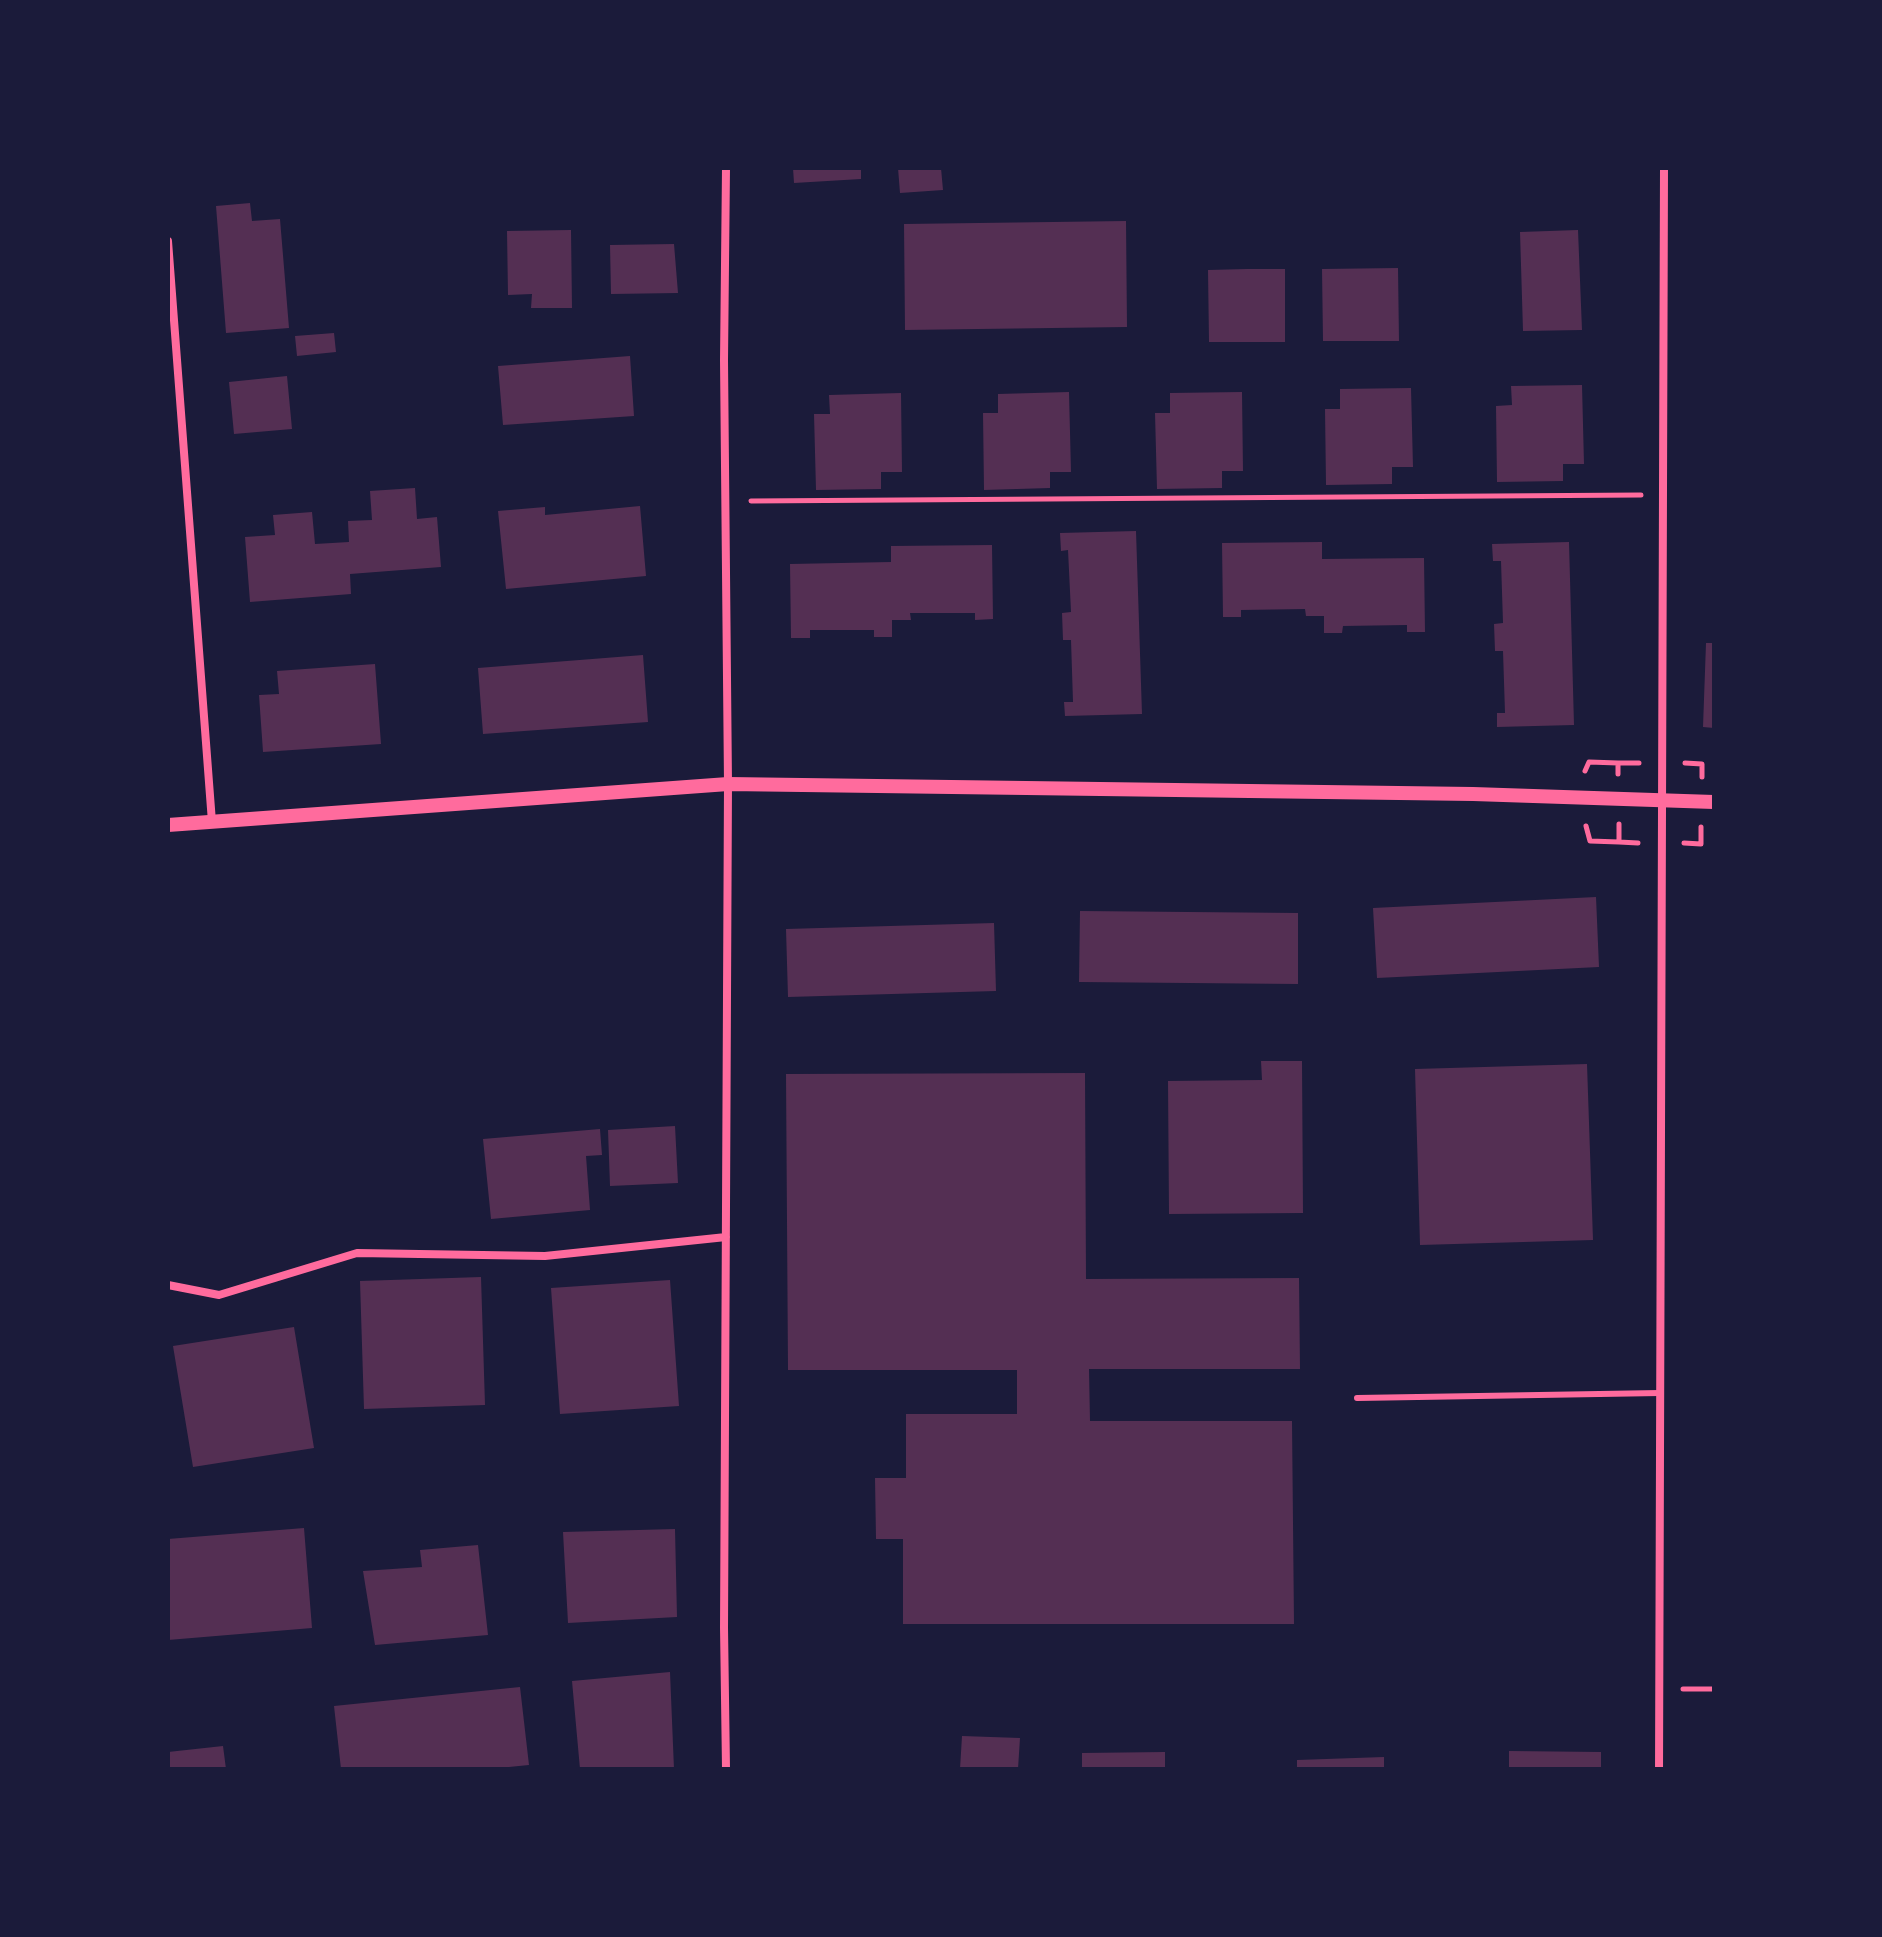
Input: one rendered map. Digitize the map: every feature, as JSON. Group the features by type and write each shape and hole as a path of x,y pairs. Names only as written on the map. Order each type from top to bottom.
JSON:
{"street":[{"path":"726,168 726,1769"},
{"path":"1659,1769 1664,168"},
{"path":"168,241 212,822"},
{"path":"168,825 728,784 1473,794 1714,802"},
{"path":"168,1285 219,1295 357,1253 545,1256 726,1237"}],"lane":[{"path":"1357,1398 1660,1393"}],"path":[{"path":"726,501 1664,494"},
{"path":"1690,1689 1714,1689"}],"building":[{"path":"793,168 861,168 861,179 794,183"},
{"path":"898,168 941,168 943,190 900,193"},
{"path":"250,203 252,221 280,219 289,328 226,333 216,206"},
{"path":"1126,221 1127,327 905,330 904,224"},
{"path":"571,230 572,308 531,308 532,294 508,295 507,231"},
{"path":"1578,230 1582,330 1523,331 1520,232"},
{"path":"674,244 678,293 611,294 610,245"},
{"path":"1398,268 1399,341 1323,341 1322,269"},
{"path":"1285,269 1285,342 1209,342 1208,270"},
{"path":"334,333 336,352 297,356 295,336"},
{"path":"630,356 634,416 503,425 498,366"},
{"path":"287,376 292,429 234,434 229,382"},
{"path":"1582,385 1584,464 1563,464 1563,481 1497,482 1496,406 1512,405 1511,386"},
{"path":"1411,388 1413,467 1392,467 1392,484 1326,485 1325,409 1340,409 1340,389"},
{"path":"1069,392 1071,472 1050,472 1050,488 984,490 983,413 998,413 998,394"},
{"path":"1242,392 1243,471 1222,471 1222,488 1157,489 1155,413 1170,413 1170,393"},
{"path":"901,393 902,472 881,472 881,489 816,490 814,414 830,414 829,395"},
{"path":"415,488 417,519 437,517 441,567 350,574 351,594 250,602 245,537 275,535 273,515 312,512 315,544 349,542 348,521 372,520 370,491"},
{"path":"640,506 646,576 506,589 498,511 545,507 545,515"},
{"path":"1136,531 1142,714 1065,716 1064,702 1073,702 1071,640 1063,640 1062,613 1071,612 1068,550 1061,551 1060,533"},
{"path":"1322,542 1322,559 1424,558 1425,632 1407,632 1407,625 1343,626 1342,633 1324,633 1324,616 1306,616 1305,609 1241,610 1241,617 1223,617 1222,543"},
{"path":"1569,542 1574,725 1497,727 1497,713 1505,713 1503,651 1495,651 1494,624 1503,623 1501,561 1493,561 1492,544"},
{"path":"992,545 993,619 975,620 975,613 910,613 911,620 892,620 892,637 874,637 874,630 810,630 810,638 791,638 790,564 891,562 891,546"},
{"path":"1706,643 1714,643 1714,728 1703,727"},
{"path":"643,655 648,722 483,734 478,668"},
{"path":"375,664 381,744 263,752 259,695 279,694 277,671"},
{"path":"1596,897 1599,967 1377,978 1373,908"},
{"path":"1080,911 1298,913 1298,984 1079,982"},
{"path":"994,923 996,991 788,997 786,929"},
{"path":"1261,1061 1302,1061 1303,1213 1169,1214 1168,1081 1262,1080"},
{"path":"1587,1064 1593,1240 1420,1245 1415,1069"},
{"path":"1085,1073 1086,1279 1299,1278 1300,1369 1089,1369 1090,1421 1292,1421 1294,1624 903,1624 903,1539 876,1539 875,1478 906,1478 906,1414 1017,1414 1017,1370 788,1370 786,1074"},
{"path":"675,1126 678,1183 610,1186 608,1130"},
{"path":"600,1129 602,1155 586,1156 590,1210 491,1219 483,1139"},
{"path":"481,1277 485,1405 364,1409 360,1281"},
{"path":"670,1280 679,1406 560,1414 551,1288"},
{"path":"294,1327 314,1448 193,1467 173,1346"},
{"path":"304,1528 312,1628 168,1640 168,1539"},
{"path":"675,1529 677,1617 568,1623 563,1532"},
{"path":"478,1545 488,1635 375,1645 363,1571 422,1567 420,1550"},
{"path":"670,1672 674,1769 580,1769 572,1681"},
{"path":"520,1687 529,1765 489,1769 341,1769 334,1706"},
{"path":"962,1736 1020,1738 1018,1769 960,1769"},
{"path":"223,1746 226,1769 168,1769 168,1752"},
{"path":"1509,1751 1601,1752 1601,1769 1509,1769"},
{"path":"1165,1752 1165,1769 1082,1769 1082,1753"},
{"path":"1384,1757 1384,1769 1297,1769 1297,1760"}]}
